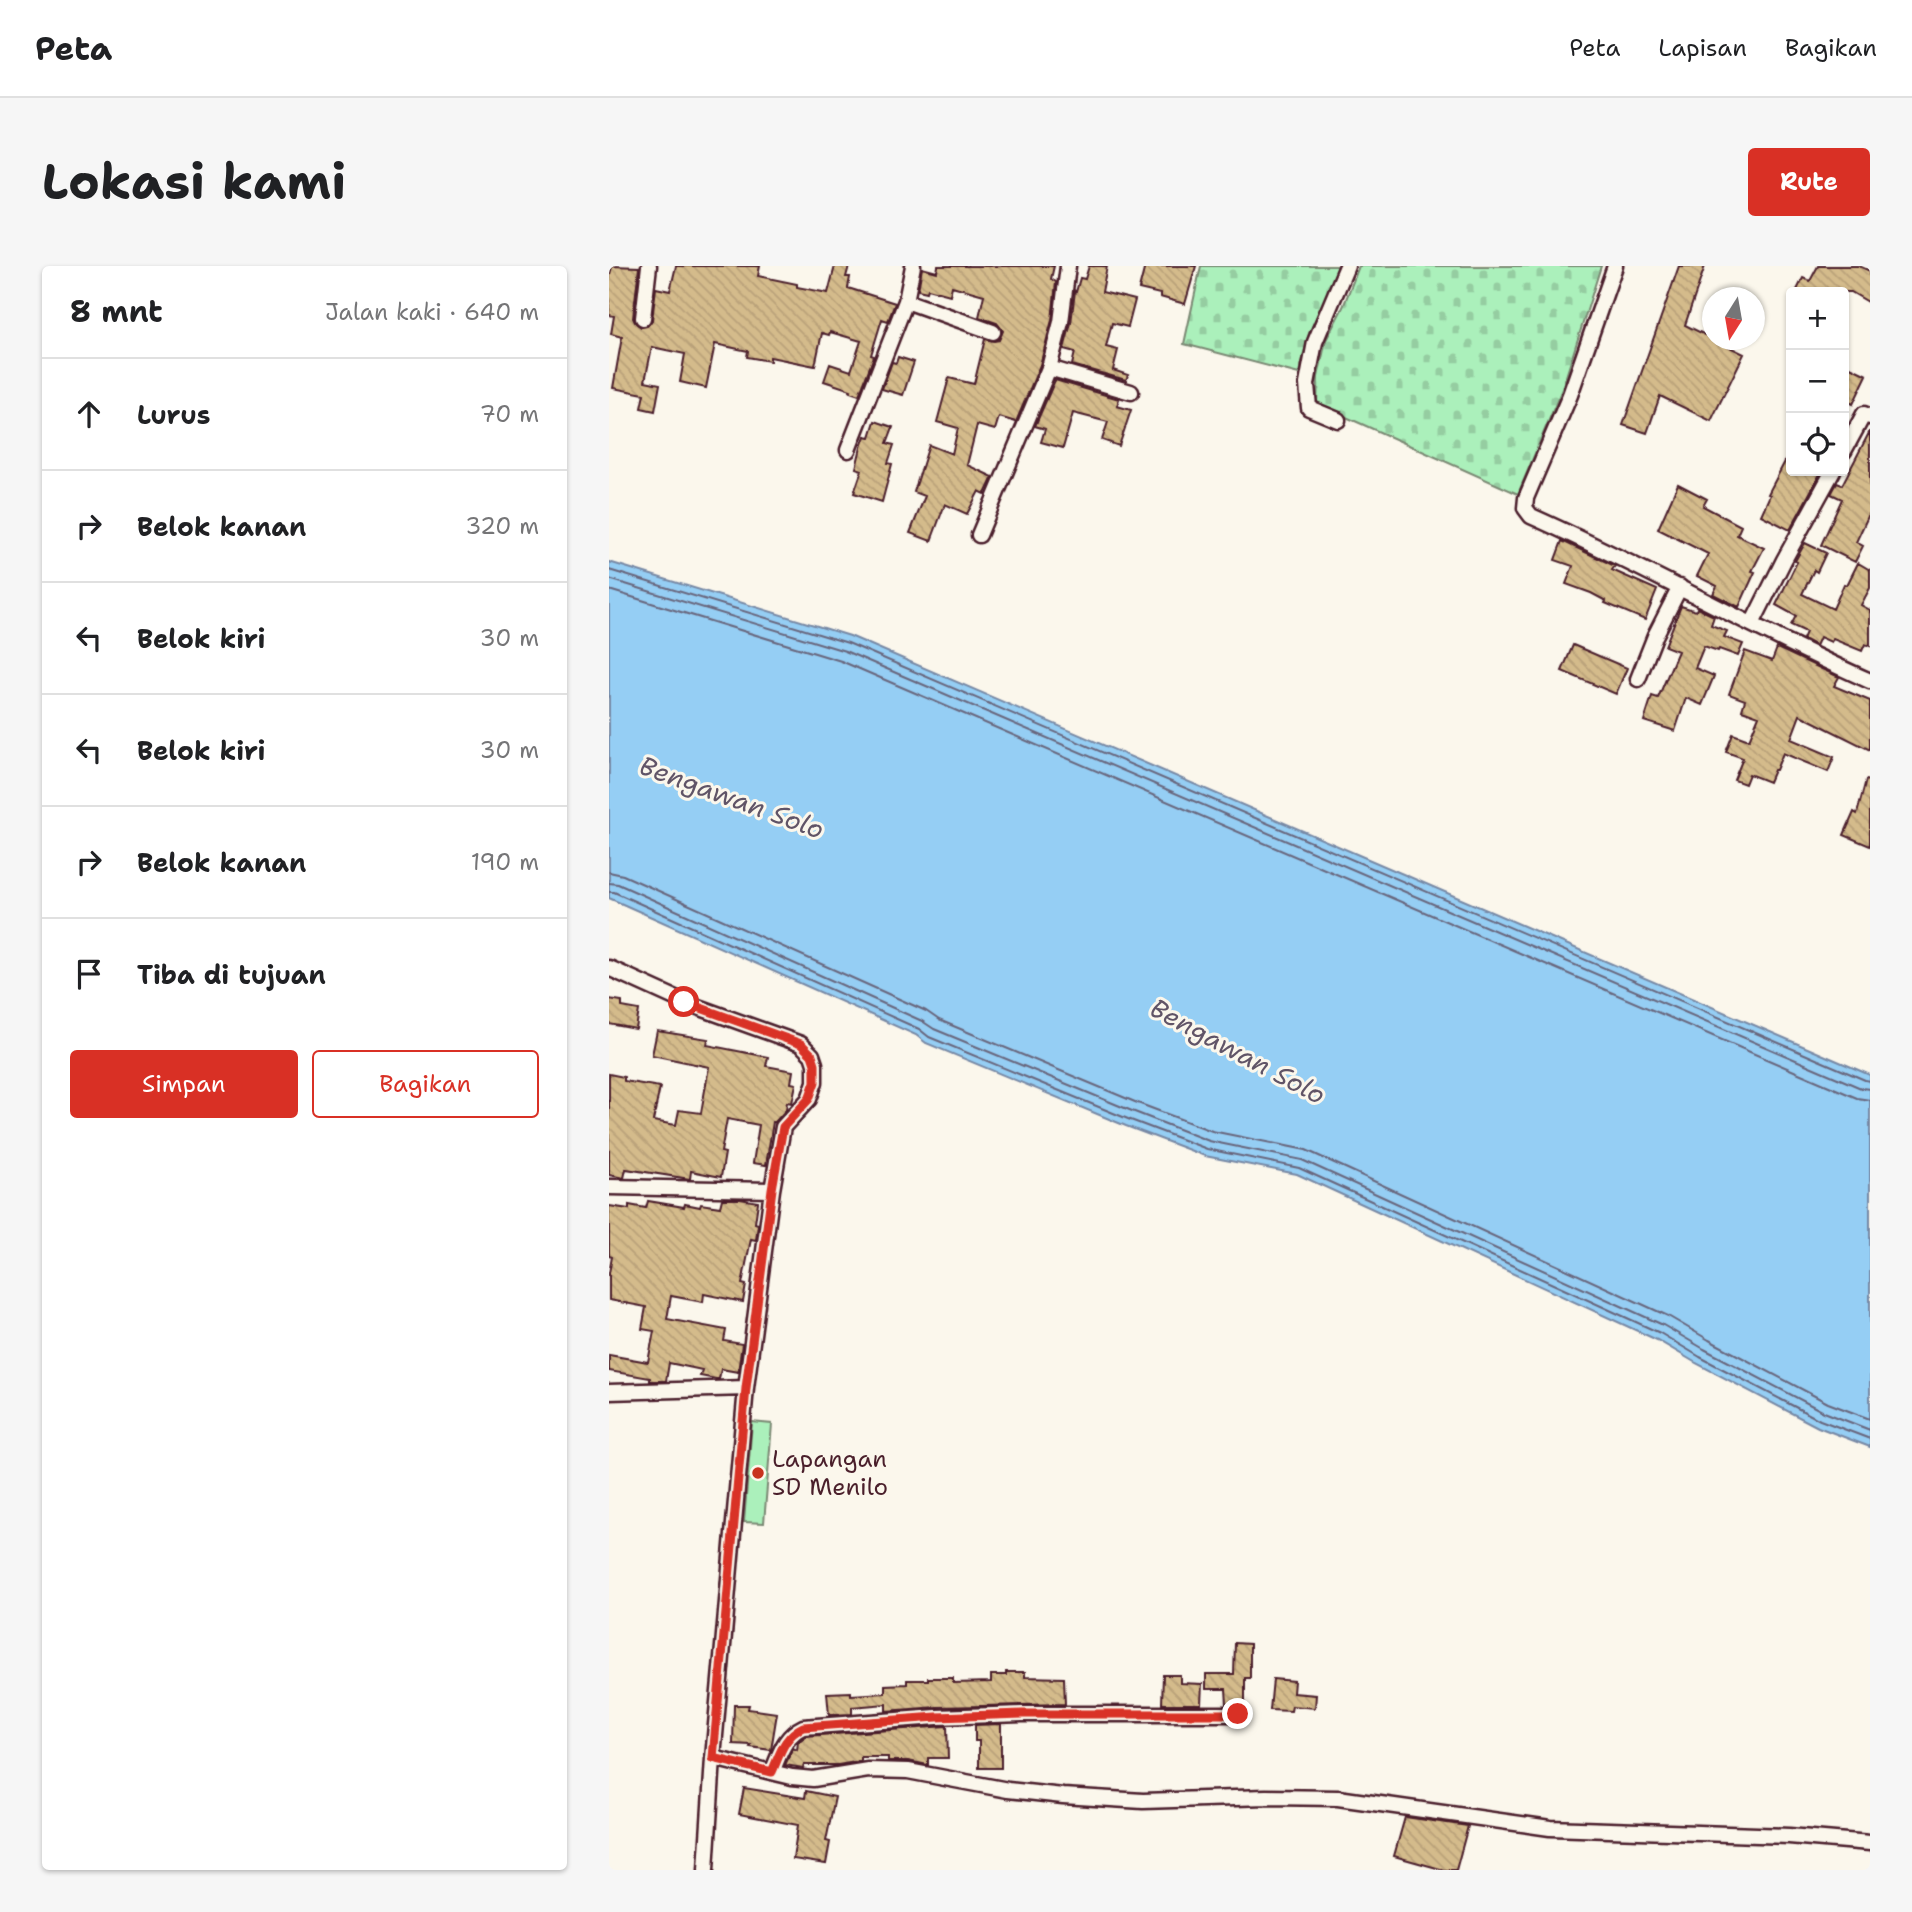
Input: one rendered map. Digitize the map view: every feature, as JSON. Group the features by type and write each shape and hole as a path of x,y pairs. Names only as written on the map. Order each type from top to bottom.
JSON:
{"street":[{"path":"643,318 649,266"},
{"path":"848,450 906,302 913,266"},
{"path":"979,535 1049,368 1061,322 1068,266"},
{"path":"1338,420 1309,408 1307,384 1315,342 1347,266"},
{"path":"1615,266 1570,395 1526,498 1525,508 1531,516 1680,587 1826,662 1870,681"},
{"path":"906,302 993,332"},
{"path":"1049,368 1131,392"},
{"path":"1849,442 1864,414 1870,417"},
{"path":"1752,624 1830,476"},
{"path":"1638,679 1655,636 1680,587"},
{"path":"609,968 684,1002 801,1044 812,1055 815,1064 815,1082 809,1099 783,1127 772,1189 746,1388 713,1758 706,1870"},
{"path":"609,1187 772,1189"},
{"path":"609,1392 746,1388"},
{"path":"772,1772 786,1738 803,1727 1022,1714 1238,1714"},
{"path":"713,1758 792,1777 813,1779 868,1770 908,1771 1063,1796 1143,1801 1266,1797 1338,1798 1550,1828 1789,1836 1870,1843"}],"green space":[{"path":"1201,266 1338,266 1309,333 1299,374 1184,344"},
{"path":"1359,266 1601,266 1562,389 1518,494 1317,404 1318,377 1326,340"},
{"name":"Lapangan SD Menilo","path":"752,1422 772,1424 764,1523 744,1522"}],"water":[{"name":"Bengawan Solo","path":"609,562 850,636 1870,1075 1870,1447 1818,1427 1657,1340 1297,1174 1205,1156 1126,1126 926,1043 916,1035 609,898"}],"building":[{"path":"612,266 639,267 633,318 641,327 647,326 652,320 656,288 670,291 676,266 760,266 758,276 828,293 835,266 849,266 846,277 850,277 848,288 895,303 888,321 882,319 871,355 874,356 859,395 824,381 830,364 851,371 861,341 830,332 829,335 822,333 815,366 770,357 770,361 747,357 748,351 715,344 706,388 680,382 685,354 652,347 645,381 660,384 655,411 641,408 644,394 613,388 622,337 611,334 614,316 609,315 609,279"},
{"path":"938,266 1054,266 1051,279 1056,282 1052,320 1040,365 1016,422 999,417 995,430 977,425 967,465 993,477 985,494 979,491 967,514 945,504 931,541 910,533 925,496 914,492 929,445 952,454 958,428 937,422 949,378 974,384 985,339 999,340 1003,331 997,323 979,317 984,295 952,286 950,295 928,289 927,292 918,290 922,268 937,272"},
{"path":"1089,266 1107,266 1102,292 1135,300 1128,327 1112,323 1106,347 1118,350 1113,370 1128,375 1126,380 1072,365 1075,352 1064,349 1075,291 1080,278 1085,279"},
{"path":"1145,266 1196,266 1185,304 1139,289"},
{"path":"1679,266 1705,266 1685,325 1702,333 1702,350 1736,350 1744,354 1711,421 1660,396 1647,433 1623,425"},
{"path":"1818,266 1859,266 1870,271 1870,303 1849,292 1849,287 1798,287 1803,278 1810,281"},
{"path":"898,357 914,362 903,395 882,389 892,362 896,363"},
{"path":"1849,366 1867,375 1853,404 1849,402"},
{"path":"1055,380 1119,399 1117,406 1131,410 1119,446 1102,440 1108,422 1073,413 1063,448 1041,442 1045,429 1035,426"},
{"path":"875,421 893,427 887,443 894,445 888,463 892,464 882,502 854,493 862,470 856,468 861,447 865,436 870,437"},
{"path":"1870,431 1870,512 1856,542 1863,546 1855,562 1821,545 1842,499 1831,494 1837,483 1842,485"},
{"path":"1786,460 1786,476 1819,476 1790,530 1761,515 1770,495 1768,494"},
{"path":"1678,484 1707,499 1703,506 1741,526 1737,535 1764,548 1739,607 1713,594 1717,586 1697,576 1708,554 1658,529"},
{"path":"1562,541 1615,566 1612,570 1657,590 1645,620 1605,603 1606,601 1591,593 1566,584 1573,566 1555,560"},
{"path":"1805,543 1826,553 1802,594 1833,609 1844,584 1847,585 1858,563 1870,570 1870,588 1861,605 1870,610 1870,646 1865,644 1862,651 1833,639 1831,642 1820,637 1816,646 1803,639 1806,632 1791,625 1796,616 1776,605"},
{"path":"1681,606 1696,611 1697,608 1714,616 1711,625 1727,631 1724,637 1743,644 1738,656 1704,646 1695,668 1714,676 1702,705 1686,698 1675,731 1644,721 1652,696 1658,698 1678,651 1665,646"},
{"path":"1573,645 1627,668 1616,694 1562,671"},
{"path":"1777,648 1839,677 1834,686 1870,701 1870,750 1800,715 1791,739 1834,757 1828,772 1783,753 1769,782 1749,774 1745,784 1734,780 1743,758 1726,752 1733,734 1749,740 1759,716 1742,710 1745,700 1729,694 1745,651 1772,661"},
{"path":"1866,780 1870,781 1870,846 1844,835 1854,812 1857,814"},
{"path":"609,999 622,1001 622,1007 639,1010 636,1029 609,1024"},
{"path":"657,1031 708,1039 707,1045 768,1057 766,1066 793,1071 791,1083 796,1084 792,1103 787,1102 786,1110 773,1122 766,1165 753,1163 759,1125 727,1119 721,1152 725,1153 721,1177 691,1171 690,1179 626,1169 624,1178 609,1175 609,1074 624,1077 624,1081 660,1087 653,1121 676,1125 679,1110 701,1113 709,1067 652,1055"},
{"path":"722,1199 758,1202 756,1240 751,1239 742,1284 746,1285 743,1302 704,1294 703,1302 671,1296 667,1319 726,1330 724,1341 742,1344 738,1372 721,1369 719,1379 716,1379 700,1376 702,1370 669,1363 666,1381 650,1381 650,1378 609,1371 609,1355 648,1362 654,1331 642,1329 646,1307 609,1300 612,1257 609,1256 609,1206 646,1208 648,1201 684,1207 685,1204 700,1207 701,1204 720,1207"},
{"path":"1235,1643 1250,1644 1250,1678 1245,1678 1245,1708 1239,1704 1227,1704 1226,1689 1206,1689 1206,1674 1234,1674"},
{"path":"1006,1672 1025,1672 1025,1677 1064,1678 1065,1704 886,1711 886,1704 852,1707 852,1714 829,1715 827,1693 885,1693 885,1685 907,1684 907,1680 928,1678 953,1678 953,1683 991,1682 991,1675 1006,1675"},
{"path":"1163,1675 1180,1675 1180,1683 1202,1684 1201,1704 1162,1704"},
{"path":"1273,1679 1294,1681 1293,1693 1316,1695 1315,1708 1292,1706 1291,1711 1270,1710"},
{"path":"734,1705 749,1705 748,1709 777,1713 771,1750 733,1744"},
{"path":"1001,1724 1001,1768 979,1768 979,1741 975,1741 975,1725"},
{"path":"947,1726 948,1758 928,1758 928,1765 888,1761 888,1757 861,1757 861,1761 838,1765 804,1765 803,1768 785,1765 793,1748 797,1750 798,1742 806,1736"},
{"path":"744,1788 805,1798 806,1791 835,1797 826,1841 830,1842 826,1864 793,1859 798,1825 739,1814"},
{"path":"1405,1817 1468,1826 1456,1870 1444,1870 1394,1856"}],"place":[{"name":"Lapangan SD Menilo","path":"758,1473"}],"route":[{"path":"684,1002 801,1044 812,1055 815,1064 815,1082 809,1099 783,1127 772,1189 746,1388 713,1758 772,1772 786,1738 803,1727 1022,1714 1238,1714"}]}
